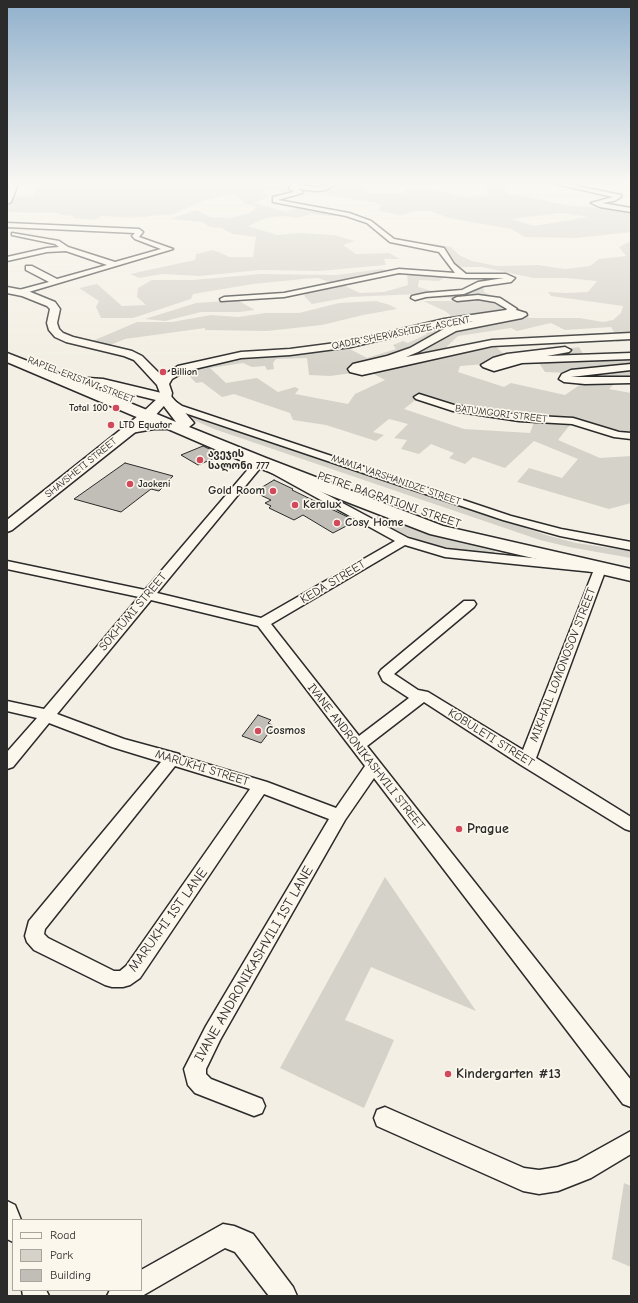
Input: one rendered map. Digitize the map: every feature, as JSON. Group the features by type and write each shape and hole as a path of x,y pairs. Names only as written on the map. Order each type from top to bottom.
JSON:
{"main road":[{"name":"RAPIEL ERISTAVI STREET","path":"7,351 83,381 103,383 158,401"},
{"name":"RAPIEL ERISTAVI STREET","path":"7,357 158,401"},
{"name":"PETRE BAGRATIONI STREET","path":"158,401 181,425 260,462 437,530 631,575"},
{"path":"158,401 181,425"},
{"path":"131,428 154,424 181,425"},
{"name":"PETRE BAGRATIONI STREET","path":"181,425 445,521 521,542 595,559 631,564"}],"street":[{"path":"61,245 67,249 116,265"},
{"path":"22,292 168,249 156,245"},
{"path":"413,245 441,250 451,265 459,273 465,276"},
{"path":"7,259 47,250 67,249"},
{"path":"29,268 56,282"},
{"path":"224,299 284,294 399,271 465,276 506,276 511,278 508,280 482,284 464,292 426,295 415,298 453,300 485,297 497,300 513,309 509,312"},
{"path":"7,290 22,292 51,304 55,309 52,323 54,330 59,335 70,340 128,353 146,364 158,401"},
{"name":"QADIR SHERVASHIDZE ASCENT","path":"158,401 167,377 182,368 233,356 351,344 444,322 509,312 518,312 522,315 453,328 414,350 390,359 356,366 354,369 362,371 368,370 388,364 492,343 584,337 631,336"},
{"path":"631,340 507,357 487,365 494,368 522,360 631,356"},
{"path":"631,367 571,373 564,376 564,379 585,381 631,380"},
{"name":"BATUMGORI STREET","path":"419,397 453,408 519,418 573,421 618,435 631,436"},
{"name":"SHAVSHETI STREET","path":"7,527 131,428 158,401"},
{"name":"MAMIA VARSHANIDZE STREET","path":"158,401 507,518 566,534 631,546"},
{"name":"PETRE BAGRATIONI STREET","path":"260,462 404,540 445,553 600,569"},
{"name":"SOKHUMI STREET","path":"7,763 260,462"},
{"name":"KEDA STREET","path":"263,623 404,540"},
{"path":"7,565 148,595 263,623"},
{"name":"MIKHAIL LOMONOSOV STREET","path":"527,761 600,569"},
{"name":"KOBULETI STREET","path":"469,604 386,673 388,678 415,694 423,695 631,825"},
{"name":"IVANE ANDRONIKASHVILI STREET","path":"263,623 374,768 631,1097"},
{"path":"357,746 423,695"},
{"name":"MARUKHI STREET","path":"7,706 46,715 118,743 173,758 261,786 339,816"},
{"name":"MARUKHI 1ST LANE","path":"173,758 36,926 34,936 41,944 112,979 123,979 133,972 261,786"},
{"path":"339,816 374,768"},
{"name":"IVANE ANDRONIKASHVILI 1ST LANE","path":"254,1106 203,1086 196,1078 195,1069 213,1033 339,816"},
{"path":"385,1118 523,1179 539,1182 558,1179 583,1170 631,1142"},
{"path":"7,1213 12,1227"},
{"path":"142,1283 222,1236 234,1238 244,1243 284,1296"},
{"path":"120,1296 129,1291"}],"green space":[{"path":"255,245 344,245 356,254 389,253 400,259 384,259 386,265 319,271 260,270 200,276 162,274 139,278 130,274 195,260 196,254 213,250 230,257 253,257"},
{"path":"419,245 438,245 451,247 459,255 472,261 497,266 538,265 565,269 590,266 599,259 626,256 619,247 623,245 631,245 631,341 616,342 617,336 611,327 565,330 551,323 517,331 511,328 458,336 439,354 492,343 507,357 579,347 585,357 631,356 631,380 618,380 609,389 631,393 631,436 573,421 558,440 600,458 631,456 631,503 609,509 517,482 529,468 562,478 578,459 534,441 505,468 473,457 465,464 449,458 454,453 431,444 419,454 401,449 407,440 394,438 408,424 389,419 373,432 384,435 376,441 326,425 293,420 290,413 234,394 222,397 202,382 196,383 185,371 240,356 346,347 367,358 396,349 393,345 403,341 408,343 427,334 419,329 444,322 522,315 530,318 580,318 603,322 613,320 621,313 623,306 551,296 548,292 588,292 597,281 566,278 533,278 482,267 461,267 452,263 451,257 441,248","holes":["307,358 309,375 330,376 368,371 385,380 355,394 348,404 295,394 299,389 295,387 278,392 257,378 226,383 210,368 243,363 252,367 265,366 267,370 274,369 273,363 276,359","537,360 545,372 570,373 564,379 584,382 565,395 511,383 504,387 458,372 460,366","419,397 453,408 535,419 530,433 464,429 404,409"]},
{"path":"381,269 393,271 332,283 318,278 303,279 253,284 193,294 191,299 133,318 101,318 96,307 99,301 79,288 97,284 122,306 146,305 137,297 138,288 152,280 193,280 260,274 337,275"},
{"path":"424,273 447,276 439,281 419,280 418,287 439,293 350,297 312,304 305,297 304,293 343,285 360,293 384,292 408,285 407,274"},
{"path":"483,285 484,292 492,296 456,298 424,297 452,296 468,292"},
{"path":"483,299 504,308 496,312 455,319 445,311 423,301 463,301"},
{"path":"237,300 255,310 240,312 201,312 165,321 145,319 196,303"},
{"path":"376,301 390,305 397,309 363,315 322,325 267,331 205,330 205,328 125,339 108,346 90,342 137,322 172,322 211,315 238,317 266,313 299,313 339,303"},
{"path":"187,417 199,418 212,424 307,453 546,535 576,543 631,551 631,558 569,547 540,540 214,429"},
{"path":"378,516 453,541 495,551 494,553 476,553 449,549 426,543 387,525 376,518"},
{"path":"385,877 476,1011 371,967 345,1020 394,1040 364,1108 280,1068"},
{"path":"624,1183 631,1186 631,1267 612,1259"}],"building":[{"name":"ავეჯის სალონი 777","path":"203,446 222,455 198,465 181,455"},
{"name":"Jaokeni","path":"125,463 173,476 159,491 151,489 121,512 74,499"},
{"path":"274,480 356,521 333,533 303,515 294,520 269,508 271,506 265,503 271,500 254,492"},
{"name":"Cosmos","path":"258,715 271,720 268,723 274,726 261,743 242,736"}],"place":[{"name":"Billion","path":"163,372"},
{"name":"Total 100","path":"116,408"},
{"name":"LTD Equator","path":"111,425"},
{"name":"ავეჯის სალონი 777","path":"200,460"},
{"name":"Jaokeni","path":"130,484"},
{"name":"Gold Room","path":"273,491"},
{"name":"Keralux","path":"295,505"},
{"name":"Cosy Home","path":"337,523"},
{"name":"Cosmos","path":"258,731"},
{"name":"Prague","path":"459,829"},
{"name":"Kindergarten #13","path":"448,1074"}]}
